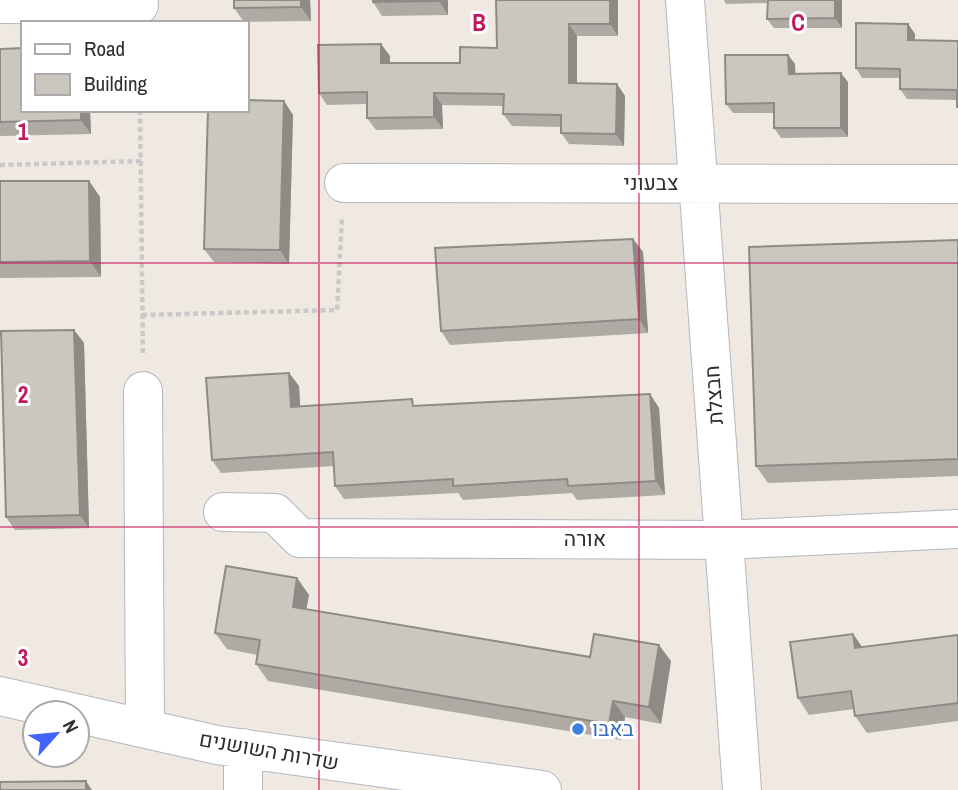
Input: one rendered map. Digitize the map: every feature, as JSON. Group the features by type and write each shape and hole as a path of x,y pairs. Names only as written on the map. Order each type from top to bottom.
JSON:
{"street":[{"name":"חבצלת","path":"685,0 742,790"},
{"path":"0,4 139,5"},
{"name":"צבעוני","path":"344,183 958,184"},
{"path":"143,391 145,726"},
{"name":"אורה","path":"223,512 275,513 300,538 724,540 958,529"},
{"name":"שדרות השושנים","path":"0,696 243,748 541,790"},
{"path":"243,748 243,790"}],"path":[{"path":"140,112 143,391"},
{"path":"0,165 141,161"},
{"path":"142,314 337,310 344,183"}],"building":[{"path":"234,0 301,0 301,7 234,8"},
{"path":"439,0 439,1 373,2"},
{"path":"496,0 610,0 610,24 569,24 569,83 617,84 616,134 561,133 561,115 503,114 504,94 434,93 434,117 367,118 367,92 319,93 318,45 381,44 381,63 460,63 460,47 497,48"},
{"path":"768,0 835,0 835,18 767,19"},
{"path":"856,23 908,24 908,40 958,41 958,107 957,90 900,89 900,69 856,68"},
{"path":"21,48 21,112 81,112 81,120 0,122 0,49"},
{"path":"725,55 788,55 789,74 841,73 841,128 774,128 774,103 726,104"},
{"path":"248,100 284,101 280,250 204,249 208,112 248,112"},
{"path":"0,181 89,181 90,261 0,262"},
{"path":"633,239 639,319 441,331 435,248"},
{"path":"958,240 958,459 756,466 749,247"},
{"path":"74,330 80,515 6,517 1,331"},
{"path":"289,373 291,407 412,399 413,406 650,394 656,481 568,486 567,479 453,486 453,479 335,486 333,452 212,460 206,378"},
{"path":"226,566 297,578 293,607 590,657 594,634 659,645 649,707 613,701 609,724 256,664 260,640 215,633"},
{"path":"853,634 855,648 958,635 958,703 855,716 851,691 798,698 790,642"},
{"path":"86,781 86,790 0,790 0,782"}],"place":[{"name":"באבו","path":"578,729"}]}
